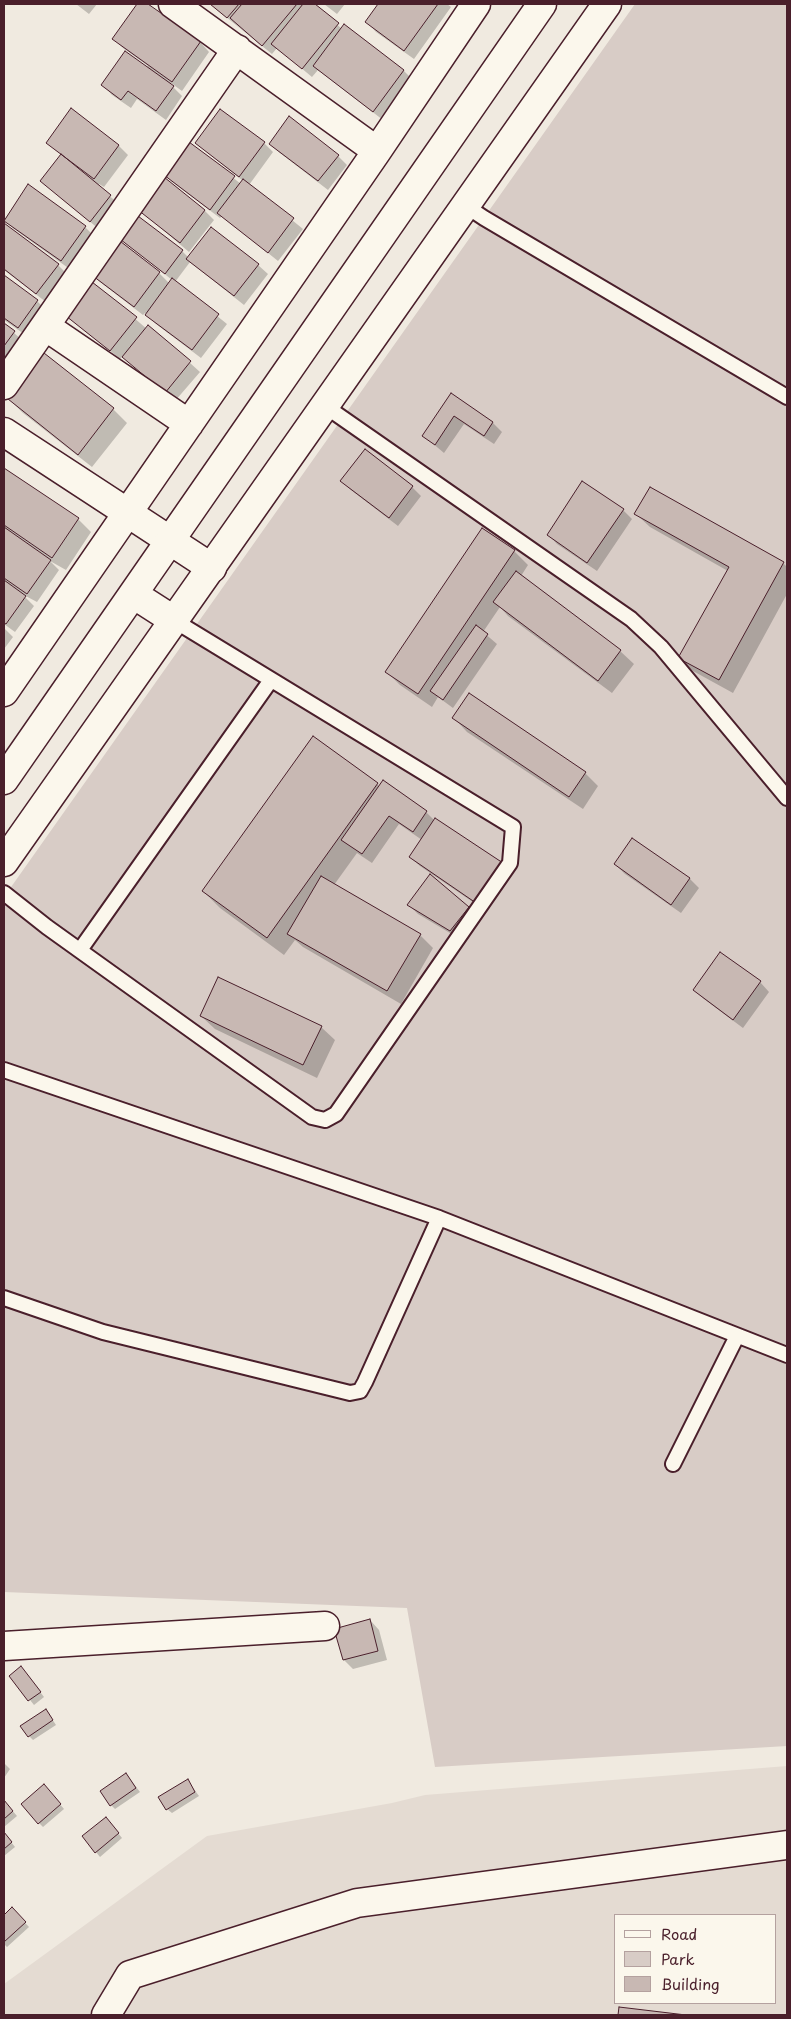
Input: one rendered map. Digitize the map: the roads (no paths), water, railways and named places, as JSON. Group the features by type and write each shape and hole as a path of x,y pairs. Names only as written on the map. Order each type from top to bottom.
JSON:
{"street":[{"path":"173,4 377,151"},
{"path":"4,692 377,151 476,4"},
{"path":"4,780 542,4"},
{"path":"4,862 607,4"},
{"path":"4,385 237,50"},
{"path":"45,326 189,424"},
{"path":"4,432 212,568"},
{"path":"133,594 175,621"},
{"path":"4,1646 325,1626"},
{"path":"106,2015 130,1975 357,1904 787,1845"}],"lane":[{"path":"466,206 787,397"},
{"path":"325,406 631,619 661,647 787,798"},
{"path":"4,893 312,1117 325,1120 336,1114 510,863 513,827 175,621"},
{"path":"80,950 271,680"},
{"path":"4,1070 439,1218 787,1356"},
{"path":"4,1298 103,1332 350,1393 360,1391 365,1382 439,1218"},
{"path":"673,1464 737,1336"}]}
